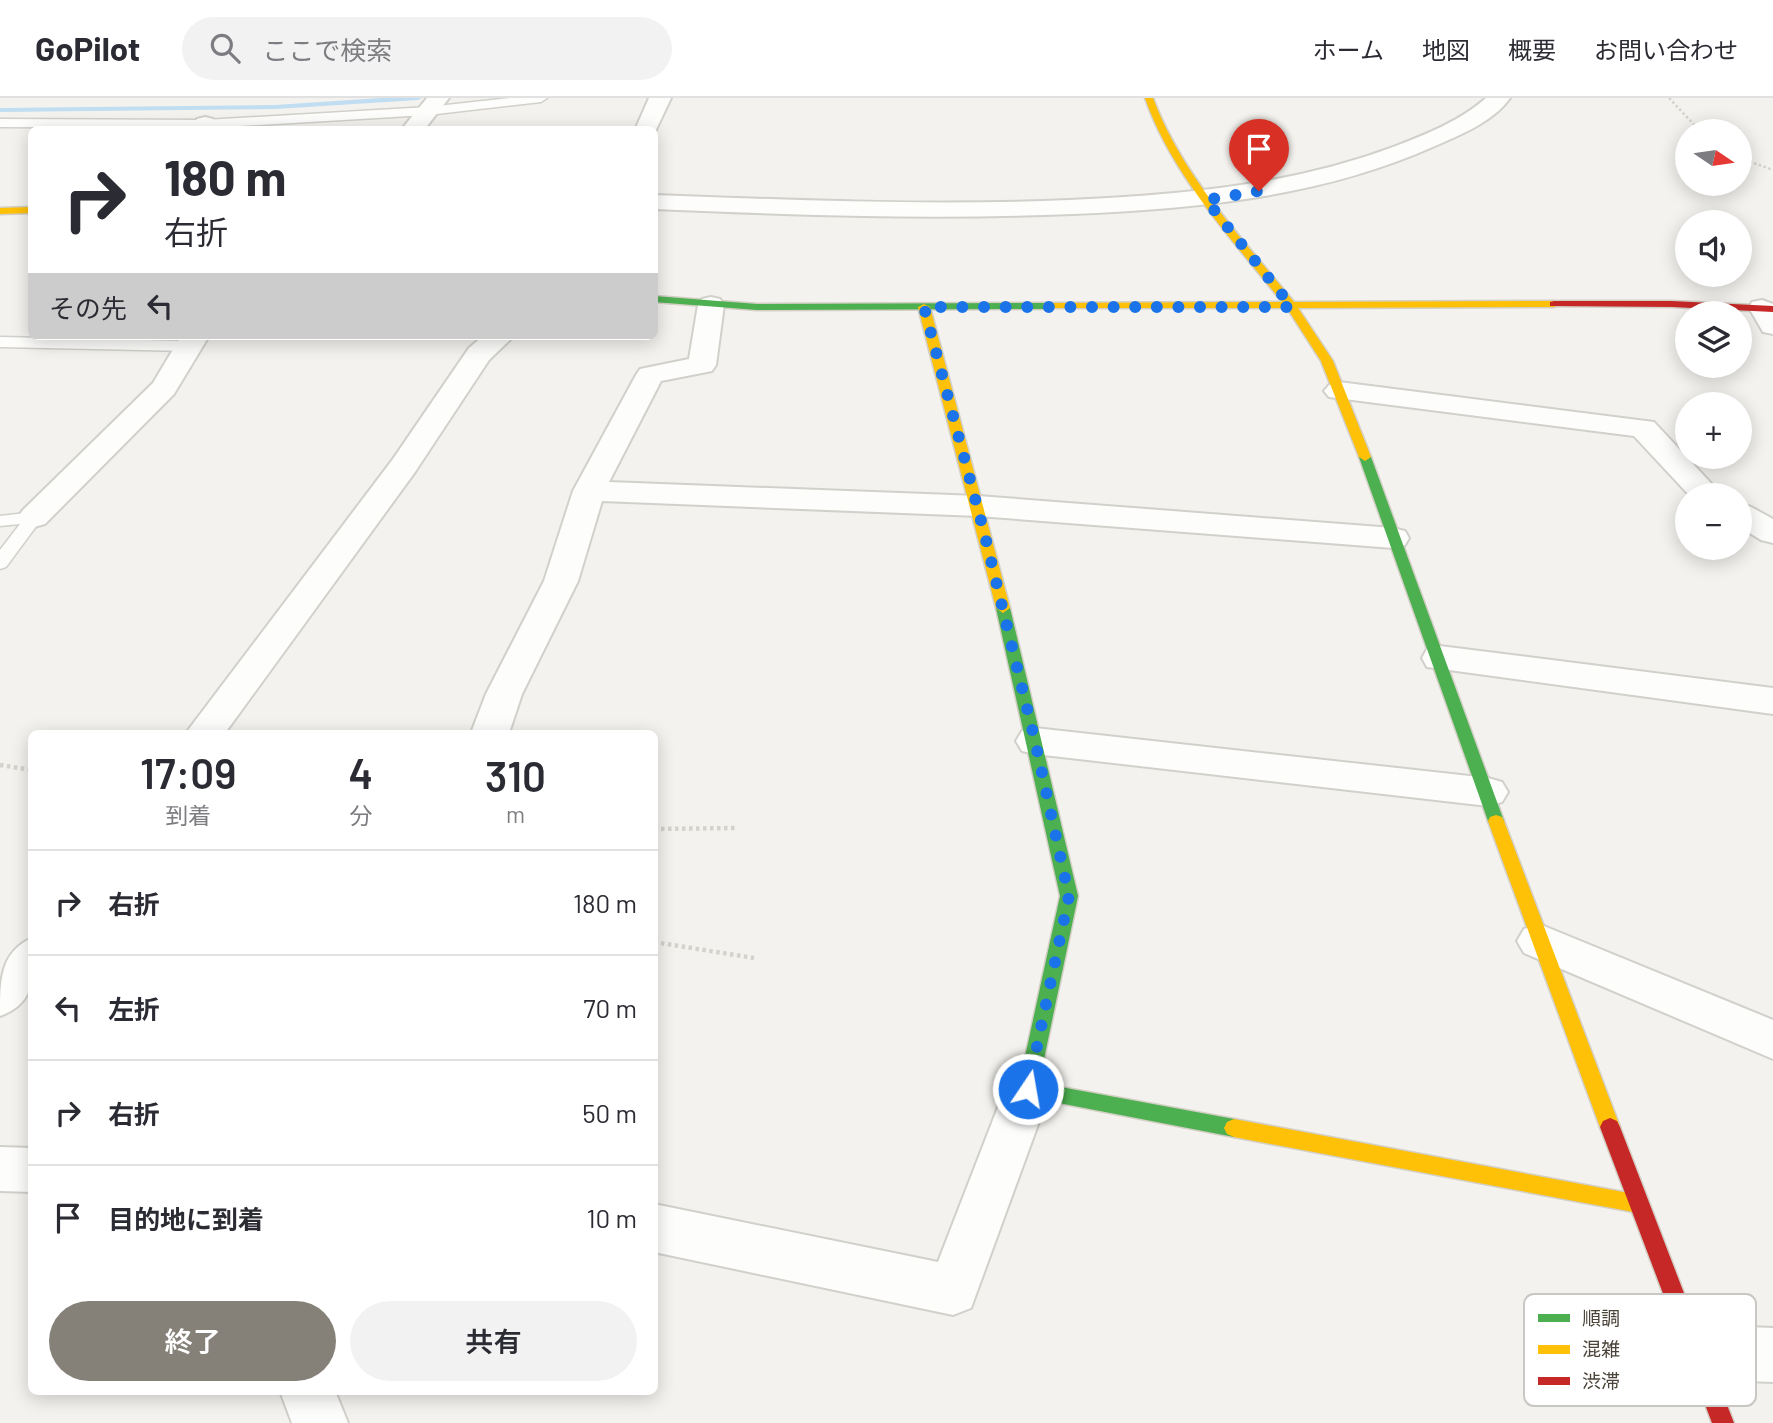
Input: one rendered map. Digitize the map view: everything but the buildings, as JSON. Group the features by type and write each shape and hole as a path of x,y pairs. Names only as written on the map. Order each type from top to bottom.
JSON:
{"street":[{"path":"648,126 660,98"},
{"path":"1149,98 1161,131 1206,200 1292,307 1326,361 1373,477 1488,792 1539,941 1674,1294"},
{"path":"658,202 854,210 1031,210 1206,200 1337,175 1370,164 1462,126 1486,111 1499,98"},
{"path":"415,126 432,106"},
{"path":"2,212 28,210"},
{"path":"658,299 710,305 924,307 1672,304 1769,315"},
{"path":"491,730 504,694 561,581 589,491 650,375 702,365 710,305"},
{"path":"658,1228 953,1290 1028,1089 1069,896 1035,741 978,506 924,307"},
{"path":"207,730 404,465 479,354 495,340"},
{"path":"34,517 164,388 192,341"},
{"path":"1339,391 1643,428 1695,483"},
{"path":"589,491 978,506 1394,538"},
{"path":"1752,521 1773,533"},
{"path":"1440,658 1773,701"},
{"path":"1035,741 1488,792"},
{"path":"1539,941 1773,1041"},
{"path":"0,997 28,961"},
{"path":"1028,1089 1639,1204"},
{"path":"0,1169 28,1170"},
{"path":"309,1395 320,1423"},
{"path":"1717,1406 1723,1423"}],"lane":[{"path":"213,126 541,98"},
{"path":"0,123 152,126"},
{"path":"0,342 192,341"},
{"path":"0,520 34,517"},
{"path":"0,562 34,517"}],"path":[{"path":"1669,98 1689,119"},
{"path":"1752,162 1773,170"},
{"path":"0,765 28,769"},
{"path":"658,829 737,828"},
{"path":"658,943 754,958"}],"waterway":[{"path":"0,110 275,107 418,98"}],"traffic: fast":[{"path":"658,299 757,307 1047,306"},
{"path":"1365,457 1496,821"},
{"path":"1003,608 1069,896 1028,1089 1234,1128"}],"traffic: slow":[{"path":"1149,98 1161,131 1206,200 1292,307 1327,361 1365,457"},
{"path":"0,211 28,210"},
{"path":"1047,306 1554,304"},
{"path":"924,307 1003,608"},
{"path":"1496,821 1610,1127"},
{"path":"1234,1128 1639,1204"}],"traffic: jam":[{"path":"1554,304 1672,304 1773,309"},
{"path":"1610,1127 1674,1294"},
{"path":"1717,1406 1723,1423"}],"route":[{"path":"1028,1089 1069,896 1035,741 984,532 924,307 1292,307 1206,200 1259,191"}]}
